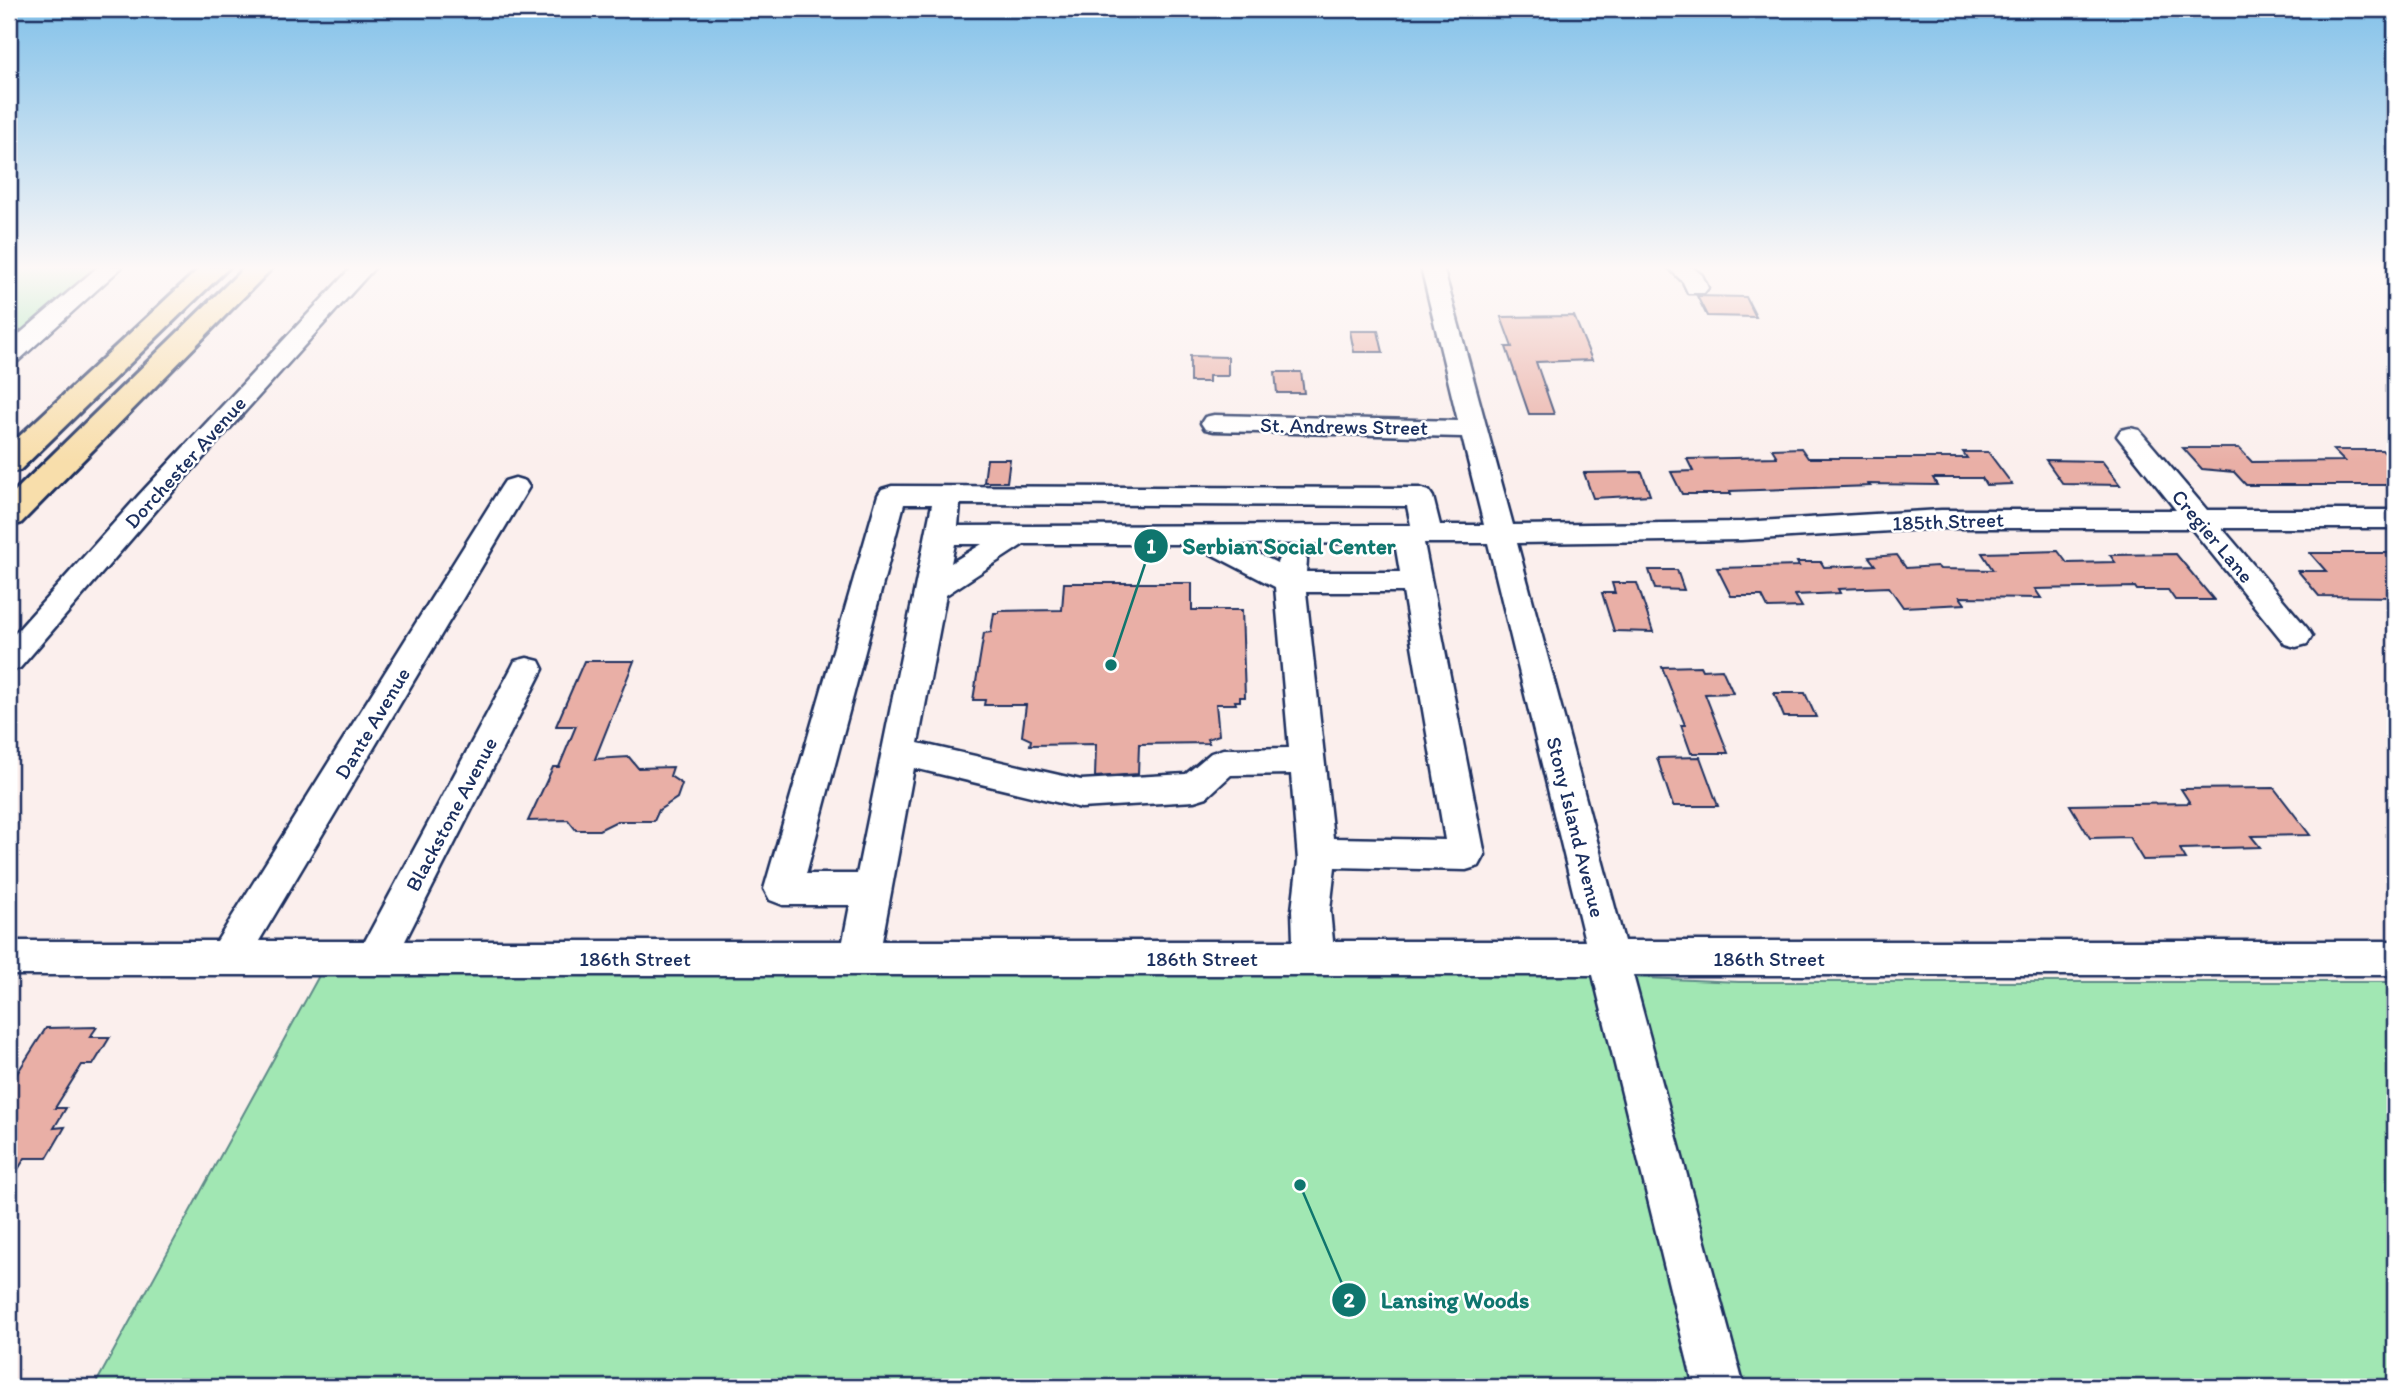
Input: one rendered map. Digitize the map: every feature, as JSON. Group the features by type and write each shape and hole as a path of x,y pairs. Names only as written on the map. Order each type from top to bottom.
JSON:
{"highway":[{"path":"9,463 147,332"},
{"path":"9,516 194,332"}],"street":[{"path":"9,356 36,332"},
{"name":"Dorchester Avenue","path":"9,660 149,501 304,332"},
{"name":"Stony Island Avenue","path":"1448,332 1719,1387"},
{"name":"St. Andrews Street","path":"1214,423 1473,429"},
{"name":"Cregier Lane","path":"2130,436 2296,636"},
{"name":"Dante Avenue","path":"228,958 515,487"},
{"path":"873,890 783,889 892,495 1419,497 1416,582 1466,855 1316,852"},
{"path":"859,958 942,535 947,495"},
{"name":"185th Street","path":"942,535 1500,534 1741,531 1941,519 2395,519"},
{"path":"1294,534 1290,582 1316,852 1311,910 1314,958"},
{"path":"931,590 1018,535"},
{"path":"1197,535 1290,582 1416,582"},
{"name":"Blackstone Avenue","path":"376,958 527,669"},
{"path":"899,752 1081,794 1194,787 1223,762 1307,761"},
{"name":"186th Street","path":"10,960 2395,958"}],"green space":[{"path":"9,332 25,332 9,346"},
{"path":"321,972 1552,974 1739,982 2395,982 2395,1387 94,1387"}],"building":[{"path":"1350,332 1378,332 1383,352 1354,352"},
{"path":"1507,332 1581,332 1592,360 1536,362 1554,414 1529,414 1506,347 1512,347"},
{"path":"1190,356 1228,357 1228,376 1209,376 1209,382 1190,382"},
{"path":"1275,372 1301,372 1304,393 1277,393"},
{"path":"1801,448 1808,458 1967,458 1963,452 1988,452 2012,484 1986,485 1982,478 1933,478 1937,485 1868,484 1870,486 1682,494 1671,472 1693,471 1687,459 1777,457 1772,449"},
{"path":"2183,448 2239,448 2252,462 2344,461 2333,450 2382,450 2395,463 2395,485 2246,485 2234,472 2202,469"},
{"path":"987,459 1010,459 1007,482 984,482"},
{"path":"2046,460 2102,461 2120,485 2063,484"},
{"path":"1642,472 1650,495 1593,498 1584,473"},
{"path":"2058,551 2067,563 2115,562 2110,555 2176,554 2214,600 2175,600 2168,590 2137,590 2135,587 2035,589 2041,598 1960,597 1965,604 1903,607 1889,587 1838,589 1840,593 1795,595 1802,607 1768,608 1762,596 1731,596 1717,568 1799,566 1797,562 1821,562 1824,567 1875,565 1869,557 1897,555 1906,568 1937,566 1940,569 1993,570 1982,553"},
{"path":"2310,553 2395,553 2395,597 2319,596 2298,571 2326,571"},
{"path":"1649,570 1677,570 1684,590 1655,589"},
{"path":"1064,583 1192,583 1192,610 1242,610 1245,697 1240,697 1240,701 1235,701 1236,704 1216,704 1219,735 1207,739 1209,743 1139,744 1138,774 1095,777 1096,744 1030,745 1031,740 1022,736 1026,705 984,705 985,700 973,700 984,633 991,632 994,613 1062,610"},
{"path":"1612,583 1637,583 1653,632 1614,631 1602,593 1615,593"},
{"path":"584,661 634,661 595,759 629,757 638,768 673,767 670,776 682,784 677,798 659,810 654,821 617,821 599,830 576,830 568,820 528,821 553,767 559,767 576,726 556,726"},
{"path":"1700,666 1702,670 1722,669 1733,693 1705,694 1728,753 1691,753 1681,725 1685,725 1662,667"},
{"path":"1774,693 1805,693 1816,717 1784,717"},
{"path":"1700,757 1718,806 1673,806 1657,758"},
{"path":"2274,788 2310,835 2251,836 2260,847 2180,849 2186,859 2143,860 2129,837 2090,838 2070,805 2190,803 2181,789"},
{"path":"97,1027 90,1037 110,1037 93,1065 82,1065 55,1108 66,1108 54,1128 65,1127 47,1158 25,1158 9,1184 9,1086 46,1028"}],"place":[{"name":"Serbian Social Center","path":"1111,665"},
{"name":"Lansing Woods","path":"1300,1185"}]}
